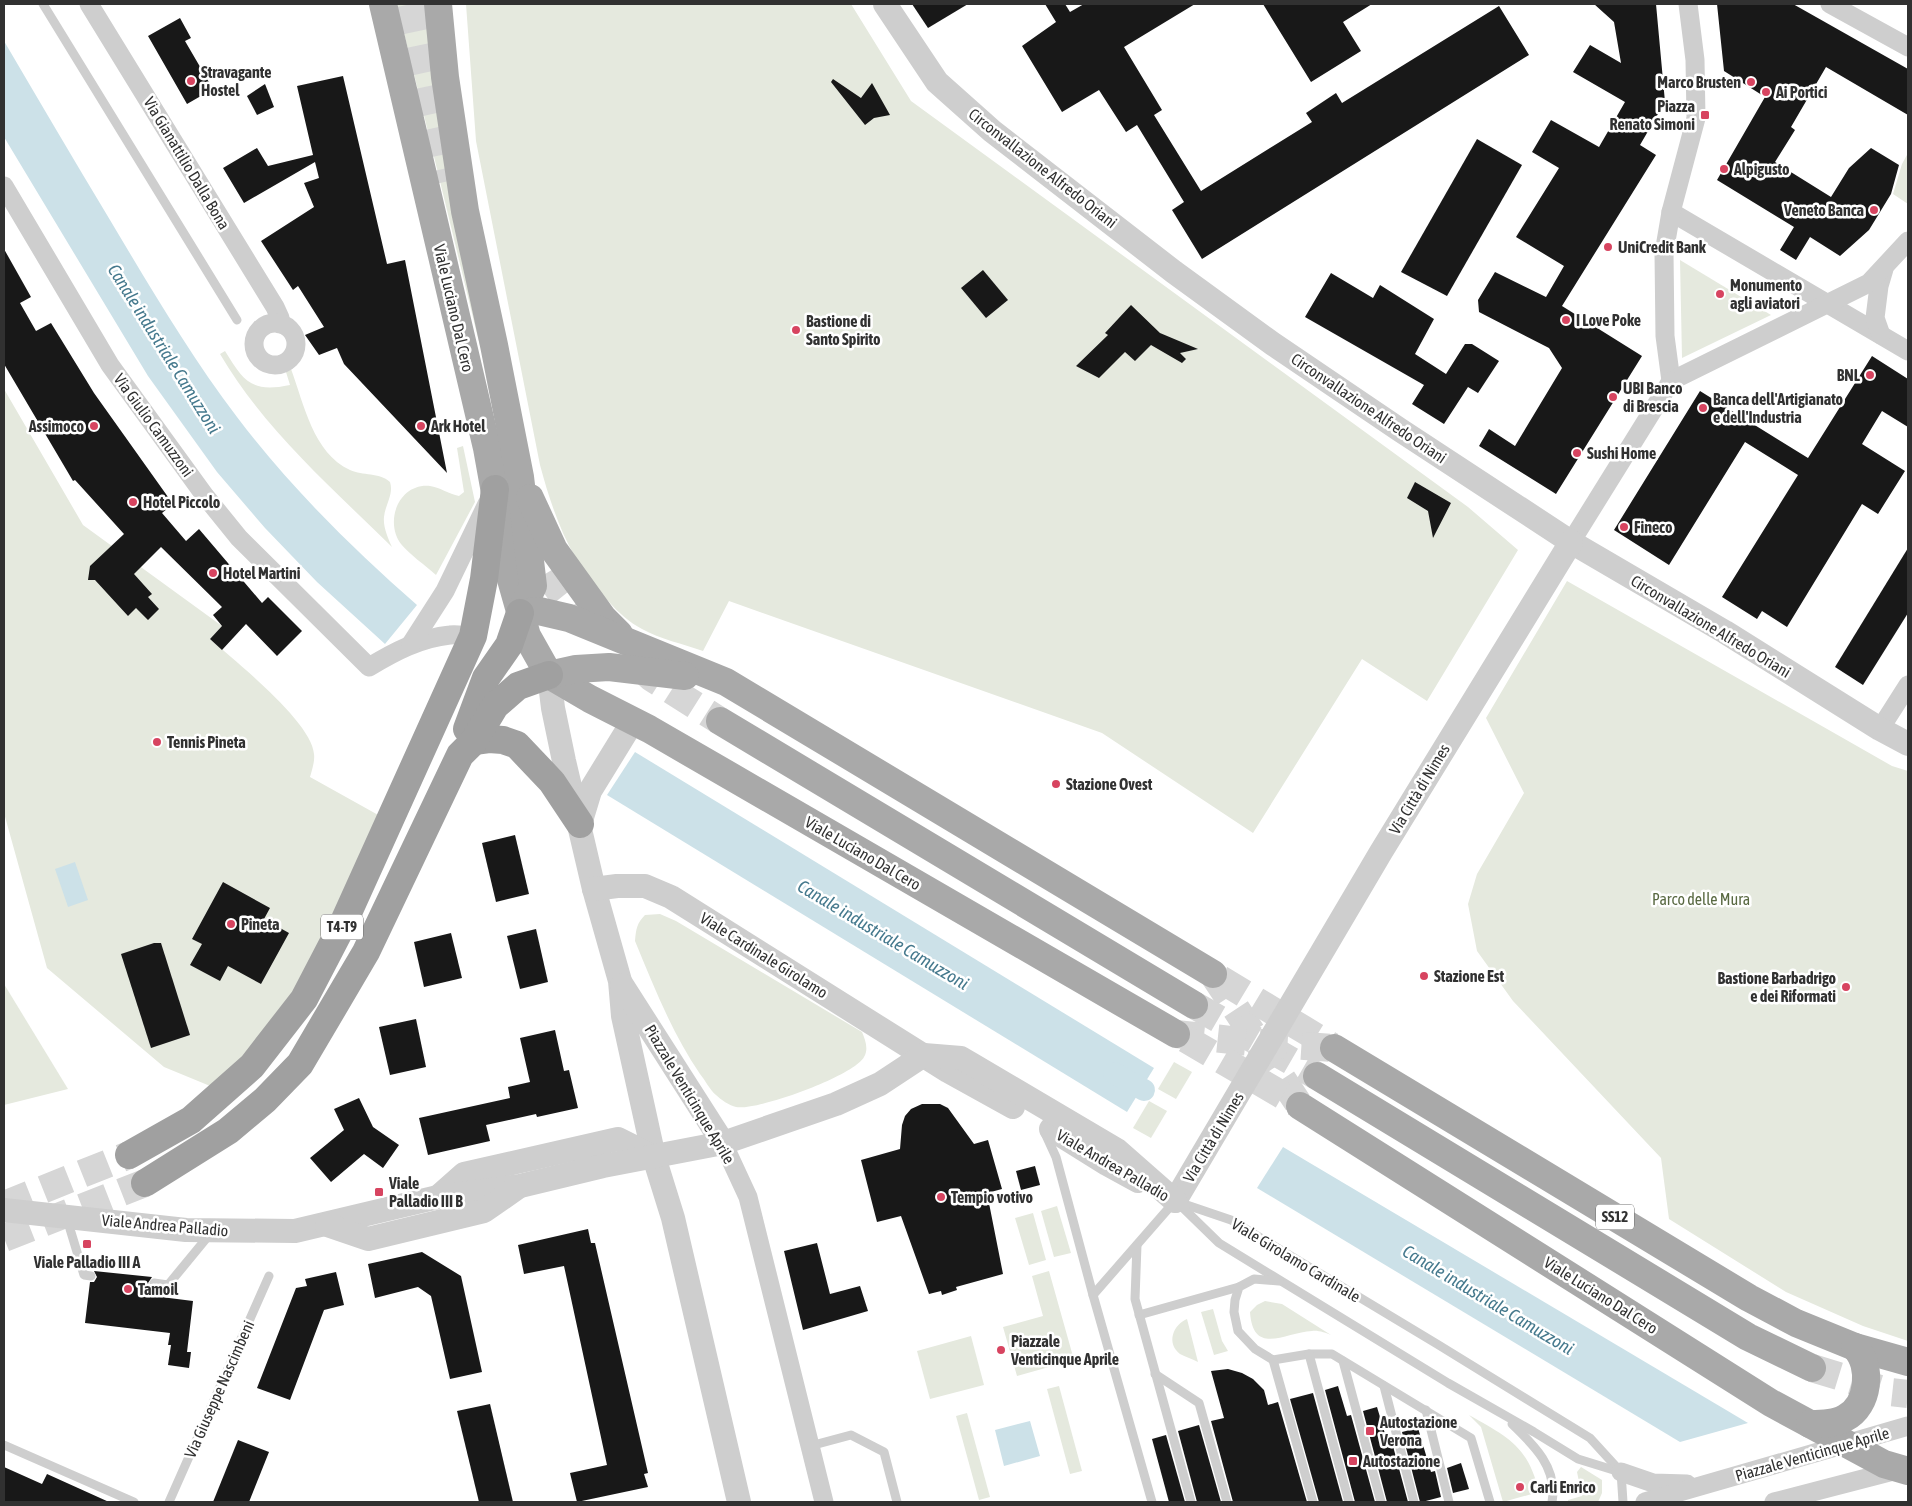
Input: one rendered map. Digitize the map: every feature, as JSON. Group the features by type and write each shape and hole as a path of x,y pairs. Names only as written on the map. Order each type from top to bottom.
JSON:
{"highway":[{"name":"T4-T9","path":"130,1155 191,1120 212,1102 252,1066 304,999 342,926 473,636 484,579 495,489"},
{"name":"T4-T9","path":"467,748 472,712 486,678 509,645 520,613"},
{"path":"473,636 520,613"},
{"name":"T4-T9","path":"145,1183 228,1131 265,1100 300,1064 366,952 467,748 495,706 510,692 518,686 549,675"},
{"path":"467,748 488,739 504,740 517,745 552,782 580,824"}],"main road":[{"name":"Viale Luciano Dal Cero","path":"383,4 487,448 510,576 527,636 549,675 590,699 633,720 1176,1034"},
{"name":"Viale Luciano Dal Cero","path":"438,4 445,77 465,211 520,477 533,586 520,613"},
{"name":"Viale Luciano Dal Cero","path":"520,477 554,550 580,589 603,618 628,642"},
{"name":"Viale Luciano Dal Cero","path":"520,613 539,611 569,618 726,682 1213,974"},
{"name":"Viale Luciano Dal Cero","path":"549,675 576,669 609,667 726,682"},
{"path":"720,721 1194,1005"},
{"name":"SS12","path":"1334,1048 1749,1298 1796,1323 1855,1347 1908,1362"},
{"path":"1317,1076 1748,1337 1812,1368"},
{"name":"Viale Luciano Dal Cero","path":"1300,1106 1771,1403 1884,1464 1906,1469"},
{"path":"1810,1424 1844,1419 1857,1408 1862,1399 1866,1380 1865,1362 1855,1347"}],"street":[{"name":"Via Gianattilio Dalla Bona","path":"89,4 275,307 280,318 280,324"},
{"name":"Circonvallazione Alfredo Oriani","path":"885,4 937,82 992,131 1174,272 1273,344 1571,542 1725,632 1880,729 1908,744"},
{"path":"1688,4 1695,60 1696,118 1671,212 1664,253 1666,336 1671,381 1869,283 1908,240"},
{"path":"1830,4 1908,46"},
{"name":"Via Giulio Camuzzoni","path":"4,186 110,365 205,496 239,538 369,667 411,644 450,635 473,636"},
{"path":"1671,212 1908,351"},
{"path":"1881,335 1875,318 1879,286 1886,265"},
{"name":"Via Città di Nimes","path":"1176,1201 1381,852 1671,381"},
{"path":"411,644 445,590 495,489"},
{"name":"Piazzale Venticinque Aprile","path":"549,675 553,708 564,761 594,889 620,981 623,1016 654,1157 673,1218 739,1502"},
{"path":"1880,729 1908,685"},
{"path":"580,824 590,791 633,720"},
{"name":"Viale Cardinale Girolamo","path":"594,889 618,886 645,886 671,897 924,1055"},
{"name":"Piazzale Venticinque Aprile","path":"620,981 723,1143 748,1197 824,1502"},
{"name":"Viale Andrea Palladio","path":"924,1055 1107,1164 1176,1201"},
{"name":"Viale Andrea Palladio","path":"4,1210 186,1230 286,1232 326,1225 438,1197 520,1186 603,1166 723,1143 836,1104 880,1084 924,1055 961,1058 1116,1150 1176,1201"},
{"name":"Viale Andrea Palladio","path":"438,1197 464,1174 618,1139 654,1157"},
{"name":"Viale Andrea Palladio","path":"326,1225 368,1239 484,1211 520,1186"},
{"name":"Piazzale Venticinque Aprile","path":"1645,1502 1908,1426"},
{"path":"1774,1502 1906,1469"},
{"name":"Viale Girolamo Cardinale","path":"1621,1472 1653,1483"},
{"name":"Piazzale Venticinque Aprile","path":"1653,1483 1672,1485 1716,1482"}],"lane":[{"path":"44,4 237,320"},
{"path":"1041,1123 1056,1158 1152,1502"},
{"path":"1093,1295 1176,1201"},
{"name":"Viale Girolamo Cardinale","path":"1176,1201 1219,1243 1578,1459 1621,1472"},
{"name":"Viale Girolamo Cardinale","path":"1176,1201 1231,1220 1437,1344 1590,1438 1621,1472"},
{"path":"66,1216 84,1275 91,1276"},
{"path":"154,1283 168,1285 213,1230"},
{"path":"1137,1245 1135,1299 1191,1502"},
{"name":"Via Giuseppe Nascimbeni","path":"169,1502 269,1276"},
{"path":"1139,1314 1239,1287 1254,1279 1282,1281"},
{"path":"1239,1287 1234,1312 1238,1331 1254,1349 1273,1360 1309,1354 1332,1354 1471,1438 1490,1502"},
{"path":"1309,1354 1349,1502"},
{"path":"1273,1360 1313,1502"},
{"path":"1343,1361 1381,1502"},
{"path":"1155,1374 1199,1403 1227,1502"},
{"path":"1384,1386 1414,1502"},
{"path":"1426,1410 1449,1502"},
{"path":"1505,1416 1542,1454 1550,1475 1552,1502"},
{"path":"810,1446 851,1435 884,1452 897,1502"},
{"path":"4,1445 134,1502"},
{"path":"1621,1472 1623,1502"}],"green space":[{"path":"397,4 432,4 508,449 477,334"},
{"path":"466,4 851,4 911,101 1468,507 1518,550 1427,701 1362,659 1253,833 1102,733 729,601 703,651 656,636 628,620 596,587 574,555 551,503 540,465 476,141"},
{"path":"1908,153 1908,204 1893,194 1902,164"},
{"path":"1680,260 1771,315 1682,358"},
{"path":"225,351 238,371 250,383 258,386 277,387 290,385 286,372 291,369 318,440 327,452 337,462 350,470 376,475 390,482 391,491 384,521 392,547 322,479 278,432 257,407 220,354"},
{"name":"Tennis Pineta","path":"4,389 83,525 222,626 210,639 287,709 310,741 314,757 310,777 380,816 290,1005 215,1088 164,1067 47,968 4,813"},
{"path":"463,446 475,502 436,575 401,544 396,535 395,515 403,497 419,487 430,486 459,496 464,492 457,448"},
{"name":"Parco delle Mura","path":"1567,581 1892,766 1908,771 1908,1341 1863,1326 1786,1292 1669,1219 1661,1158 1513,1001 1477,951 1468,904 1477,874 1524,793 1486,718"},
{"path":"660,914 676,921 862,1032 866,1047 864,1057 856,1065 843,1073 804,1091 783,1098 747,1107 736,1107 723,1100 710,1088 681,1042 664,1009 635,941 637,926 645,915"},
{"path":"4,984 68,1089 4,1105"},
{"path":"1174,1062 1192,1072 1176,1099 1158,1089"},
{"path":"1149,1101 1167,1111 1151,1138 1133,1128"},
{"path":"1057,1206 1071,1253 1054,1257 1041,1211"},
{"path":"1033,1213 1046,1260 1029,1265 1015,1218"},
{"path":"1049,1271 1074,1360 1017,1376 1003,1327 1043,1316 1032,1276"},
{"path":"1265,1301 1282,1304 1331,1335 1314,1331 1272,1339 1264,1338 1257,1334 1252,1326 1250,1312 1257,1305"},
{"path":"1213,1309 1222,1341 1228,1351 1214,1355 1201,1312"},
{"path":"1187,1319 1198,1362 1180,1354 1173,1345 1172,1340 1175,1330 1178,1325"},
{"path":"971,1336 984,1385 930,1399 917,1351"},
{"path":"1059,1386 1082,1471 1070,1474 1047,1389"},
{"path":"967,1413 990,1497 979,1500 956,1416"},
{"path":"1469,1415 1515,1444 1529,1464 1539,1492 1503,1502 1481,1427"},
{"path":"1581,1467 1602,1480 1602,1493 1598,1502 1568,1502 1568,1500 1582,1496 1577,1472"}],"water":[{"path":"4,41 155,295 237,417 257,443 322,516 417,605 385,644 317,582 265,528 217,472 148,376 4,137"},
{"path":"635,752 1154,1068 1127,1112 607,795"},
{"path":"75,862 88,900 68,907 55,869"},
{"path":"1283,1147 1748,1423 1680,1442 1257,1188"},
{"path":"1030,1421 1040,1456 1004,1466 995,1430"}],"building":[{"path":"912,4 968,4 928,28"},
{"path":"1045,4 1065,4 1070,12 1084,4 1195,4 1124,47 1162,110 1154,115 1201,191 1312,122 1306,113 1336,93 1342,103 1499,6 1529,55 1202,259 1172,210 1184,202 1137,125 1126,132 1099,90 1062,112 1022,46 1056,22"},
{"path":"1263,4 1372,4 1343,22 1361,51 1311,82"},
{"path":"1594,4 1656,4 1665,102 1640,145 1656,155 1562,306 1642,356 1556,494 1479,446 1489,429 1515,446 1562,368 1549,348 1479,312 1478,300 1495,272 1546,297 1564,266 1516,237 1559,168 1532,152 1551,120 1599,147 1625,102 1573,72 1590,45 1621,63 1614,22"},
{"path":"1717,4 1793,4 1908,69 1908,115 1826,67 1791,127 1795,130 1775,162 1831,197 1849,168 1871,148 1899,165 1891,194 1869,230 1840,256 1810,237 1796,260 1780,250 1794,227 1717,180 1765,97 1724,71"},
{"path":"180,18 191,38 185,41 213,89 187,104 148,36"},
{"path":"343,76 387,264 405,260 447,473 344,364 337,348 319,355 305,335 324,327 298,286 293,290 261,241 314,207 304,183 319,178 315,162 244,203 223,168 257,148 268,166 313,155 297,86"},
{"path":"833,79 861,98 872,83 890,115 874,118 865,125 831,82"},
{"path":"265,84 274,107 257,115 247,96"},
{"path":"1477,139 1522,165 1447,296 1401,272"},
{"path":"4,249 31,297 20,303 36,331 51,323 94,393 173,504 162,513 186,541 199,529 262,603 268,597 302,631 277,656 246,624 222,650 210,639 222,626 213,615 222,607 161,547 134,574 152,594 148,597 159,609 148,620 136,608 128,616 95,580 88,580 90,566 124,534 75,480 73,481 4,364"},
{"path":"983,270 1008,300 986,318 961,288"},
{"path":"1331,273 1373,298 1380,285 1434,319 1415,354 1446,374 1465,344 1472,344 1499,361 1478,393 1468,387 1444,424 1412,404 1424,385 1305,317"},
{"path":"1131,305 1160,333 1198,349 1180,353 1186,359 1182,363 1151,345 1135,361 1125,352 1099,378 1076,366 1108,335 1105,333"},
{"path":"1872,356 1908,379 1908,427 1882,411 1862,444 1905,471 1878,514 1862,504 1787,627 1762,611 1757,619 1722,597 1798,475 1745,442 1669,565 1614,530 1700,391 1808,458"},
{"path":"1415,482 1451,503 1433,538 1428,511 1407,498"},
{"path":"1908,548 1908,613 1863,685 1835,667"},
{"path":"515,835 529,894 496,902 482,843"},
{"name":"Pineta","path":"223,882 270,908 264,919 289,933 261,984 228,966 220,981 190,965 202,944 192,939"},
{"path":"536,929 548,982 520,989 507,936"},
{"path":"451,933 462,978 424,987 414,942"},
{"path":"154,943 161,943 190,1035 151,1048 121,954"},
{"path":"416,1019 426,1067 390,1075 379,1027"},
{"path":"555,1030 564,1071 569,1070 578,1108 537,1117 536,1114 486,1125 490,1141 428,1155 419,1118 510,1098 508,1087 530,1082 520,1038"},
{"path":"359,1098 373,1127 399,1145 383,1168 364,1154 331,1182 310,1158 344,1130 334,1109"},
{"name":"Tempio votivo","path":"922,1104 940,1104 948,1108 974,1144 988,1140 1002,1189 987,1193 1003,1274 956,1287 957,1290 942,1295 941,1291 929,1294 901,1216 877,1222 861,1160 900,1149 902,1125 905,1116 911,1109"},
{"path":"1035,1166 1040,1185 1021,1190 1016,1171"},
{"path":"588,1229 591,1243 595,1243 648,1473 644,1474 648,1487 577,1502 570,1473 607,1465 564,1266 524,1274 518,1245"},
{"path":"817,1243 830,1294 860,1286 868,1311 803,1330 784,1251"},
{"path":"422,1252 461,1276 482,1372 450,1379 431,1296 418,1287 375,1298 368,1264"},
{"path":"94,1271 152,1277 148,1283 150,1288 154,1289 153,1296 193,1301 187,1352 191,1352 189,1368 168,1365 171,1345 168,1345 170,1333 85,1323 90,1282 94,1282 97,1277"},
{"path":"336,1272 344,1305 324,1310 290,1400 257,1388 296,1288 307,1286 305,1279"},
{"path":"1228,1369 1253,1379 1264,1390 1268,1405 1278,1402 1307,1502 1233,1502 1211,1421 1224,1418 1211,1371"},
{"path":"1338,1386 1347,1416 1351,1415 1375,1502 1355,1502 1325,1390"},
{"path":"1313,1393 1343,1502 1319,1502 1290,1399"},
{"path":"490,1404 513,1502 479,1502 457,1411"},
{"path":"1377,1407 1386,1437 1390,1435 1408,1502 1387,1502 1363,1411"},
{"path":"1199,1425 1221,1502 1197,1502 1178,1431"},
{"path":"1418,1428 1431,1472 1435,1471 1441,1497 1422,1502 1420,1502 1402,1432"},
{"path":"1166,1435 1185,1502 1169,1502 1152,1439"},
{"path":"238,1440 269,1452 249,1502 213,1502"},
{"path":"1461,1463 1469,1489 1453,1493 1447,1468"},
{"path":"4,1467 42,1484 47,1474 109,1502 4,1502"}],"waterway":[{"name":"Canale industriale Camuzzoni","path":"1114,1073 1144,1090"}],"tunnel":[{"path":"411,4 449,181"},
{"path":"529,535 548,575 575,610 597,630"},
{"path":"638,665 652,678 720,721"},
{"path":"1213,974 1300,1106"},
{"path":"1220,979 1331,1046"},
{"path":"1194,1005 1317,1076"},
{"path":"1176,1034 1259,1043 1334,1048"},
{"path":"1186,1039 1296,1103"},
{"path":"4,1205 129,1155"},
{"path":"4,1238 145,1183"},
{"path":"1812,1368 1890,1392 1908,1394"}],"place":[{"name":"Stravagante Hostel","path":"191,81"},
{"name":"Marco Brusten","path":"1751,82"},
{"name":"Ai Portici","path":"1766,92"},
{"name":"Piazza Renato Simoni","path":"1705,115"},
{"name":"Alpigusto","path":"1724,169"},
{"name":"Veneto Banca","path":"1874,210"},
{"name":"UniCredit Bank","path":"1608,247"},
{"name":"Monumento agli aviatori","path":"1720,294"},
{"name":"I Love Poke","path":"1566,320"},
{"name":"Bastione di Santo Spirito","path":"796,330"},
{"name":"BNL","path":"1870,375"},
{"name":"UBI Banco di Brescia","path":"1613,397"},
{"name":"Banca dell'Artigianato e dell'Industria","path":"1703,408"},
{"name":"Assimoco","path":"94,426"},
{"name":"Ark Hotel","path":"421,426"},
{"name":"Sushi Home","path":"1577,453"},
{"name":"Hotel Piccolo","path":"133,502"},
{"name":"Fineco","path":"1624,527"},
{"name":"Hotel Martini","path":"213,573"},
{"name":"Tennis Pineta","path":"157,742"},
{"name":"Stazione Ovest","path":"1056,784"},
{"name":"Pineta","path":"231,924"},
{"name":"Stazione Est","path":"1424,976"},
{"name":"Bastione Barbadrigo e dei Riformati","path":"1846,987"},
{"name":"Viale Palladio III B","path":"379,1192"},
{"name":"Tempio votivo","path":"941,1197"},
{"name":"Viale Palladio III A","path":"87,1244"},
{"name":"Tamoil","path":"128,1289"},
{"name":"Piazzale Venticinque Aprile","path":"1001,1350"},
{"name":"Autostazione Verona","path":"1370,1431"},
{"name":"Autostazione","path":"1353,1461"},
{"name":"Carli Enrico","path":"1520,1487"}]}
